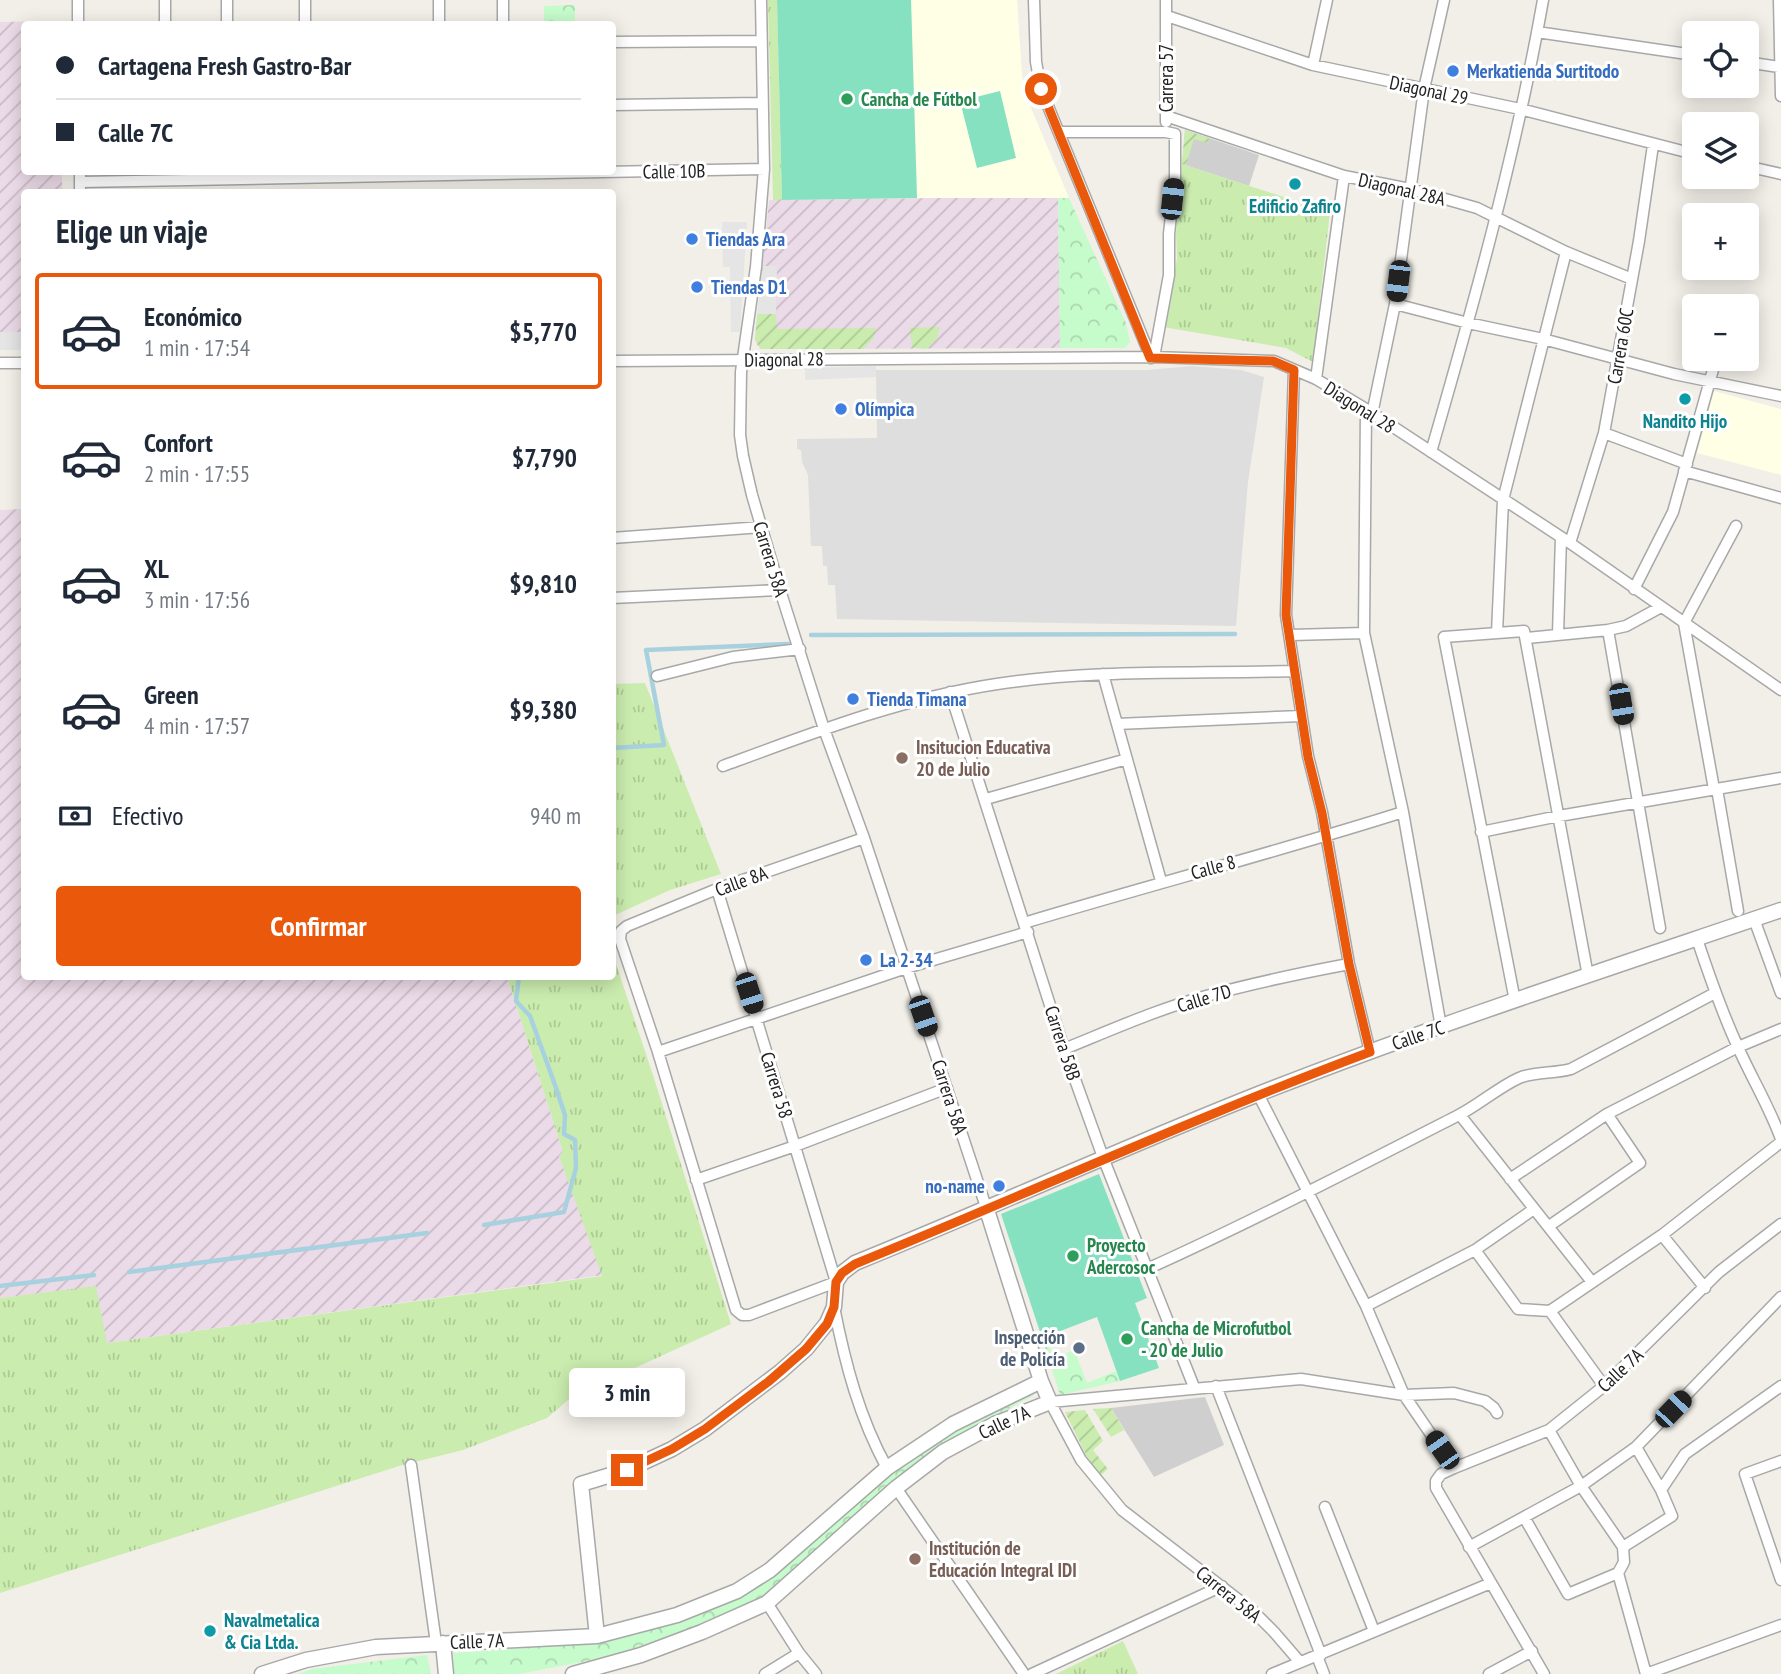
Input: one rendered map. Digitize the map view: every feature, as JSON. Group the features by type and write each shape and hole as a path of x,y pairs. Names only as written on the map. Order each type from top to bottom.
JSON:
{"street":[{"path":"78,0 78,21"},
{"path":"165,0 165,21"},
{"path":"227,0 227,21"},
{"path":"305,0 305,21"},
{"path":"439,0 439,21"},
{"path":"503,0 503,21"},
{"path":"743,360 756,267 764,169 761,0"},
{"path":"1034,0 1038,75 1152,358"},
{"name":"Carrera 57","path":"1152,358 1169,275 1169,234 1177,138 1175,134 1166,132 1166,0"},
{"path":"1313,65 1327,0"},
{"path":"1441,1027 1403,812 1364,633 1369,411 1395,304 1424,89 1444,0"},
{"path":"1431,452 1495,216 1543,0"},
{"path":"1779,0 1781,96"},
{"name":"Diagonal 29","path":"1167,16 1313,65 1520,109 1682,151"},
{"path":"1537,32 1682,53"},
{"path":"616,42 761,41"},
{"path":"1759,64 1779,66"},
{"path":"616,105 762,103"},
{"name":"Diagonal 28A","path":"1166,116 1344,176 1410,189 1477,208 1566,252 1632,279"},
{"path":"1059,132 1166,132"},
{"name":"Carrera 60C","path":"1558,634 1565,540 1604,433 1653,145"},
{"name":"Calle 10B","path":"616,171 764,169"},
{"path":"1759,169 1781,174"},
{"name":"Calle 10B","path":"80,182 304,175"},
{"path":"1316,379 1344,176"},
{"path":"1497,633 1503,500 1566,252"},
{"path":"1395,304 1711,382 1781,396"},
{"name":"Diagonal 28","path":"616,360 1152,358 1273,361 1316,379 1369,411 1565,540 1781,690"},
{"name":"Carrera 58A","path":"743,360 740,435 747,476 780,590 824,729 864,838 947,1088 1041,1381 1081,1460 1122,1510 1222,1586 1274,1632 1299,1661"},
{"path":"0,363 21,363"},
{"path":"1294,370 1286,615 1308,757 1326,837 1349,964 1370,1052"},
{"path":"1634,589 1673,512 1713,371"},
{"path":"1604,433 1685,467 1781,498"},
{"path":"1736,526 1684,623 1738,911"},
{"path":"616,538 762,527"},
{"path":"616,598 780,590"},
{"path":"1527,638 1626,626 1661,607"},
{"path":"1608,630 1660,928"},
{"path":"1515,1002 1444,637 1524,631 1527,638 1588,976"},
{"path":"1291,635 1364,633"},
{"path":"657,676 733,657 800,649"},
{"path":"723,766 824,729 950,692 999,683 1103,674 1294,671"},
{"path":"1103,674 1161,881"},
{"name":"Carrera 58B","path":"950,692 1064,1049 1104,1160 1194,1387"},
{"path":"1117,724 1301,716"},
{"path":"986,799 1127,759"},
{"path":"1480,832 1781,778"},
{"name":"Calle 8","path":"658,1052 1161,881 1326,837 1403,812"},
{"name":"Calle 8A","path":"658,1052 620,939 621,931 627,926 717,889 864,838"},
{"name":"Carrera 58","path":"717,889 836,1282"},
{"name":"Calle 7C","path":"696,1180 736,1310 741,1315 749,1315 836,1282 842,1273 855,1264 1258,1094 1441,1027 1781,910"},
{"path":"1754,919 1781,993"},
{"path":"1475,1250 1518,1309 1550,1311 1662,1235 1781,1140 1776,1111 1738,1047 1696,939"},
{"name":"Calle 7D","path":"1064,1049 1133,1020 1204,996 1349,964"},
{"path":"1147,1269 1225,1234 1460,1115 1518,1078 1535,1073 1553,1074 1572,1069 1715,993"},
{"path":"1510,1179 1607,1114 1738,1047 1781,1029"},
{"path":"658,1052 696,1180 795,1146 947,1088"},
{"path":"1258,1094 1366,1306 1404,1395 1454,1468"},
{"path":"1549,1226 1640,1163 1607,1114"},
{"path":"1460,1115 1592,1282"},
{"path":"1366,1306 1475,1250 1534,1209"},
{"name":"Calle 7A","path":"1469,1547 1436,1489 1436,1481 1441,1474 1549,1430 1604,1386 1719,1272 1781,1224"},
{"path":"1662,1235 1705,1288"},
{"path":"836,1282 834,1307 844,1354 860,1409 887,1468"},
{"path":"1544,1674 1469,1547 1581,1486 1636,1447 1781,1297"},
{"path":"597,1636 581,1484 649,1460 705,1429 806,1349 827,1324 834,1307"},
{"path":"1550,1311 1604,1386"},
{"name":"Calle 7A","path":"573,1674 641,1655 767,1603 896,1488 943,1452 995,1424 1050,1402 1301,1379 1404,1395 1454,1393 1485,1401 1497,1413"},
{"name":"Calle 7A","path":"262,1674 306,1660 376,1647 597,1636 677,1615 737,1591 770,1570 887,1468 953,1424 1041,1381"},
{"path":"1216,1386 1324,1674"},
{"path":"1661,1490 1685,1454 1781,1386"},
{"path":"1524,1517 1568,1594 1618,1573 1625,1562 1623,1547 1581,1486 1549,1430"},
{"path":"1623,1547 1672,1516 1661,1490 1636,1447"},
{"path":"1781,1461 1745,1474 1781,1580"},
{"path":"411,1465 446,1674"},
{"path":"896,1488 1024,1674"},
{"path":"1325,1507 1374,1630"},
{"path":"1618,1573 1646,1674 1781,1625"},
{"path":"1272,1674 1491,1583"},
{"path":"1032,1674 1222,1586"},
{"path":"767,1603 816,1674"},
{"path":"1489,1674 1532,1651"},
{"path":"765,1674 799,1653"}],"shaded area":[{"path":"911,0 1017,0 1023,89 1069,198 917,198"},
{"path":"0,22 21,22 21,175 62,175 62,189 21,189 21,350 0,350"},
{"path":"1185,130 1259,155 1249,186 1182,164"},
{"path":"1058,198 1060,348 761,349 758,346 755,340 769,200"},
{"path":"722,222 747,222 740,332 731,332 730,267 723,267"},
{"path":"763,266 777,266 776,314 757,314"},
{"path":"0,332 21,332 21,350 0,350"},
{"path":"876,366 876,377 805,380 805,368"},
{"path":"1192,366 1241,370 1264,377 1248,482 1236,626 837,619 835,585 828,585 822,546 811,546 808,475 802,462 801,450 797,449 797,439 877,438 876,370 1147,370"},
{"path":"1714,391 1781,409 1781,475 1697,453"},
{"path":"21,509 21,980 508,980 563,1152 559,1156 603,1275 106,1343 96,1287 0,1298 0,510"},
{"path":"1205,1397 1224,1445 1154,1477 1111,1408"}],"green space":[{"path":"768,0 777,0 782,200 773,200"},
{"name":"Cancha de Fútbol","path":"777,0 911,0 917,198 782,200"},
{"path":"575,5 575,21 544,21 544,6"},
{"path":"1000,91 1016,158 977,168 960,101"},
{"path":"1185,130 1210,139 1208,143 1194,139 1186,165 1182,164"},
{"path":"1182,164 1330,212 1313,362 1286,348 1163,327 1177,259 1176,233"},
{"path":"1058,198 1069,198 1126,323 1130,342 1125,348 1060,348"},
{"path":"757,314 776,314 777,329 876,328 873,339 863,349 761,349 755,340"},
{"path":"940,327 937,339 926,349 912,347 910,328"},
{"path":"645,683 721,874 670,890 616,915 616,684"},
{"path":"616,964 731,1324 637,1367 582,1388 547,1418 463,1450 399,1466 0,1593 0,1298 96,1286 107,1343 602,1276 559,1156 563,1152 508,980 616,980"},
{"name":"Proyecto Adercosoc","path":"1099,1174 1147,1298 1135,1303 1159,1368 1120,1381 1097,1317 1042,1338 1001,1214"},
{"path":"1049,1336 1052,1345 1049,1346 1054,1359 1074,1350 1087,1383 1116,1371 1120,1381 1060,1395 1042,1338"},
{"path":"1031,1390 1034,1395 971,1429 900,1475 761,1597 684,1632 603,1658 519,1674 454,1674 453,1653 599,1643 680,1620 754,1586 895,1468 933,1443"},
{"path":"1111,1408 1124,1430 1111,1437 1093,1409"},
{"path":"1085,1410 1103,1441 1093,1450 1108,1469 1100,1476 1088,1459 1065,1412"},
{"path":"1123,1641 1138,1674 1056,1674"},
{"path":"427,1655 431,1674 298,1674 312,1669"}],"waterway":[{"path":"811,635 1235,634"},
{"path":"616,748 664,745 646,650 788,644"},
{"path":"484,1225 564,1212 576,1168 575,1140 564,1134 565,1115 555,1085 530,1016 516,1001 519,980"},
{"path":"129,1272 427,1233"},
{"path":"0,1286 94,1275"}],"place":[{"name":"Merkatienda Surtitodo","path":"1453,71"},
{"name":"Cancha de Fútbol","path":"847,99"},
{"name":"Edificio Zafiro","path":"1295,184"},
{"name":"Tiendas Ara","path":"692,239"},
{"name":"Tiendas D1","path":"697,287"},
{"name":"Nandito Hijo","path":"1685,399"},
{"name":"Olímpica","path":"841,409"},
{"name":"Tienda Timana","path":"853,699"},
{"name":"Insitucion Educativa 20 de Julio","path":"902,758"},
{"name":"La 2-34","path":"866,960"},
{"name":"no-name","path":"999,1186"},
{"name":"Proyecto Adercosoc","path":"1073,1256"},
{"name":"Cancha de Microfutbol - 20 de Julio","path":"1127,1339"},
{"name":"Inspección de Policía","path":"1079,1348"},
{"name":"Institución de Educación Integral IDI","path":"915,1559"},
{"name":"Navalmetalica & Cia Ltda.","path":"210,1631"}],"route":[{"path":"627,1470 672,1449 705,1429 768,1382 806,1349 827,1324 834,1307 836,1282 842,1273 855,1264 1258,1094 1370,1052 1349,964 1322,813 1308,757 1286,615 1294,370 1273,361 1150,358 1041,89"}]}
